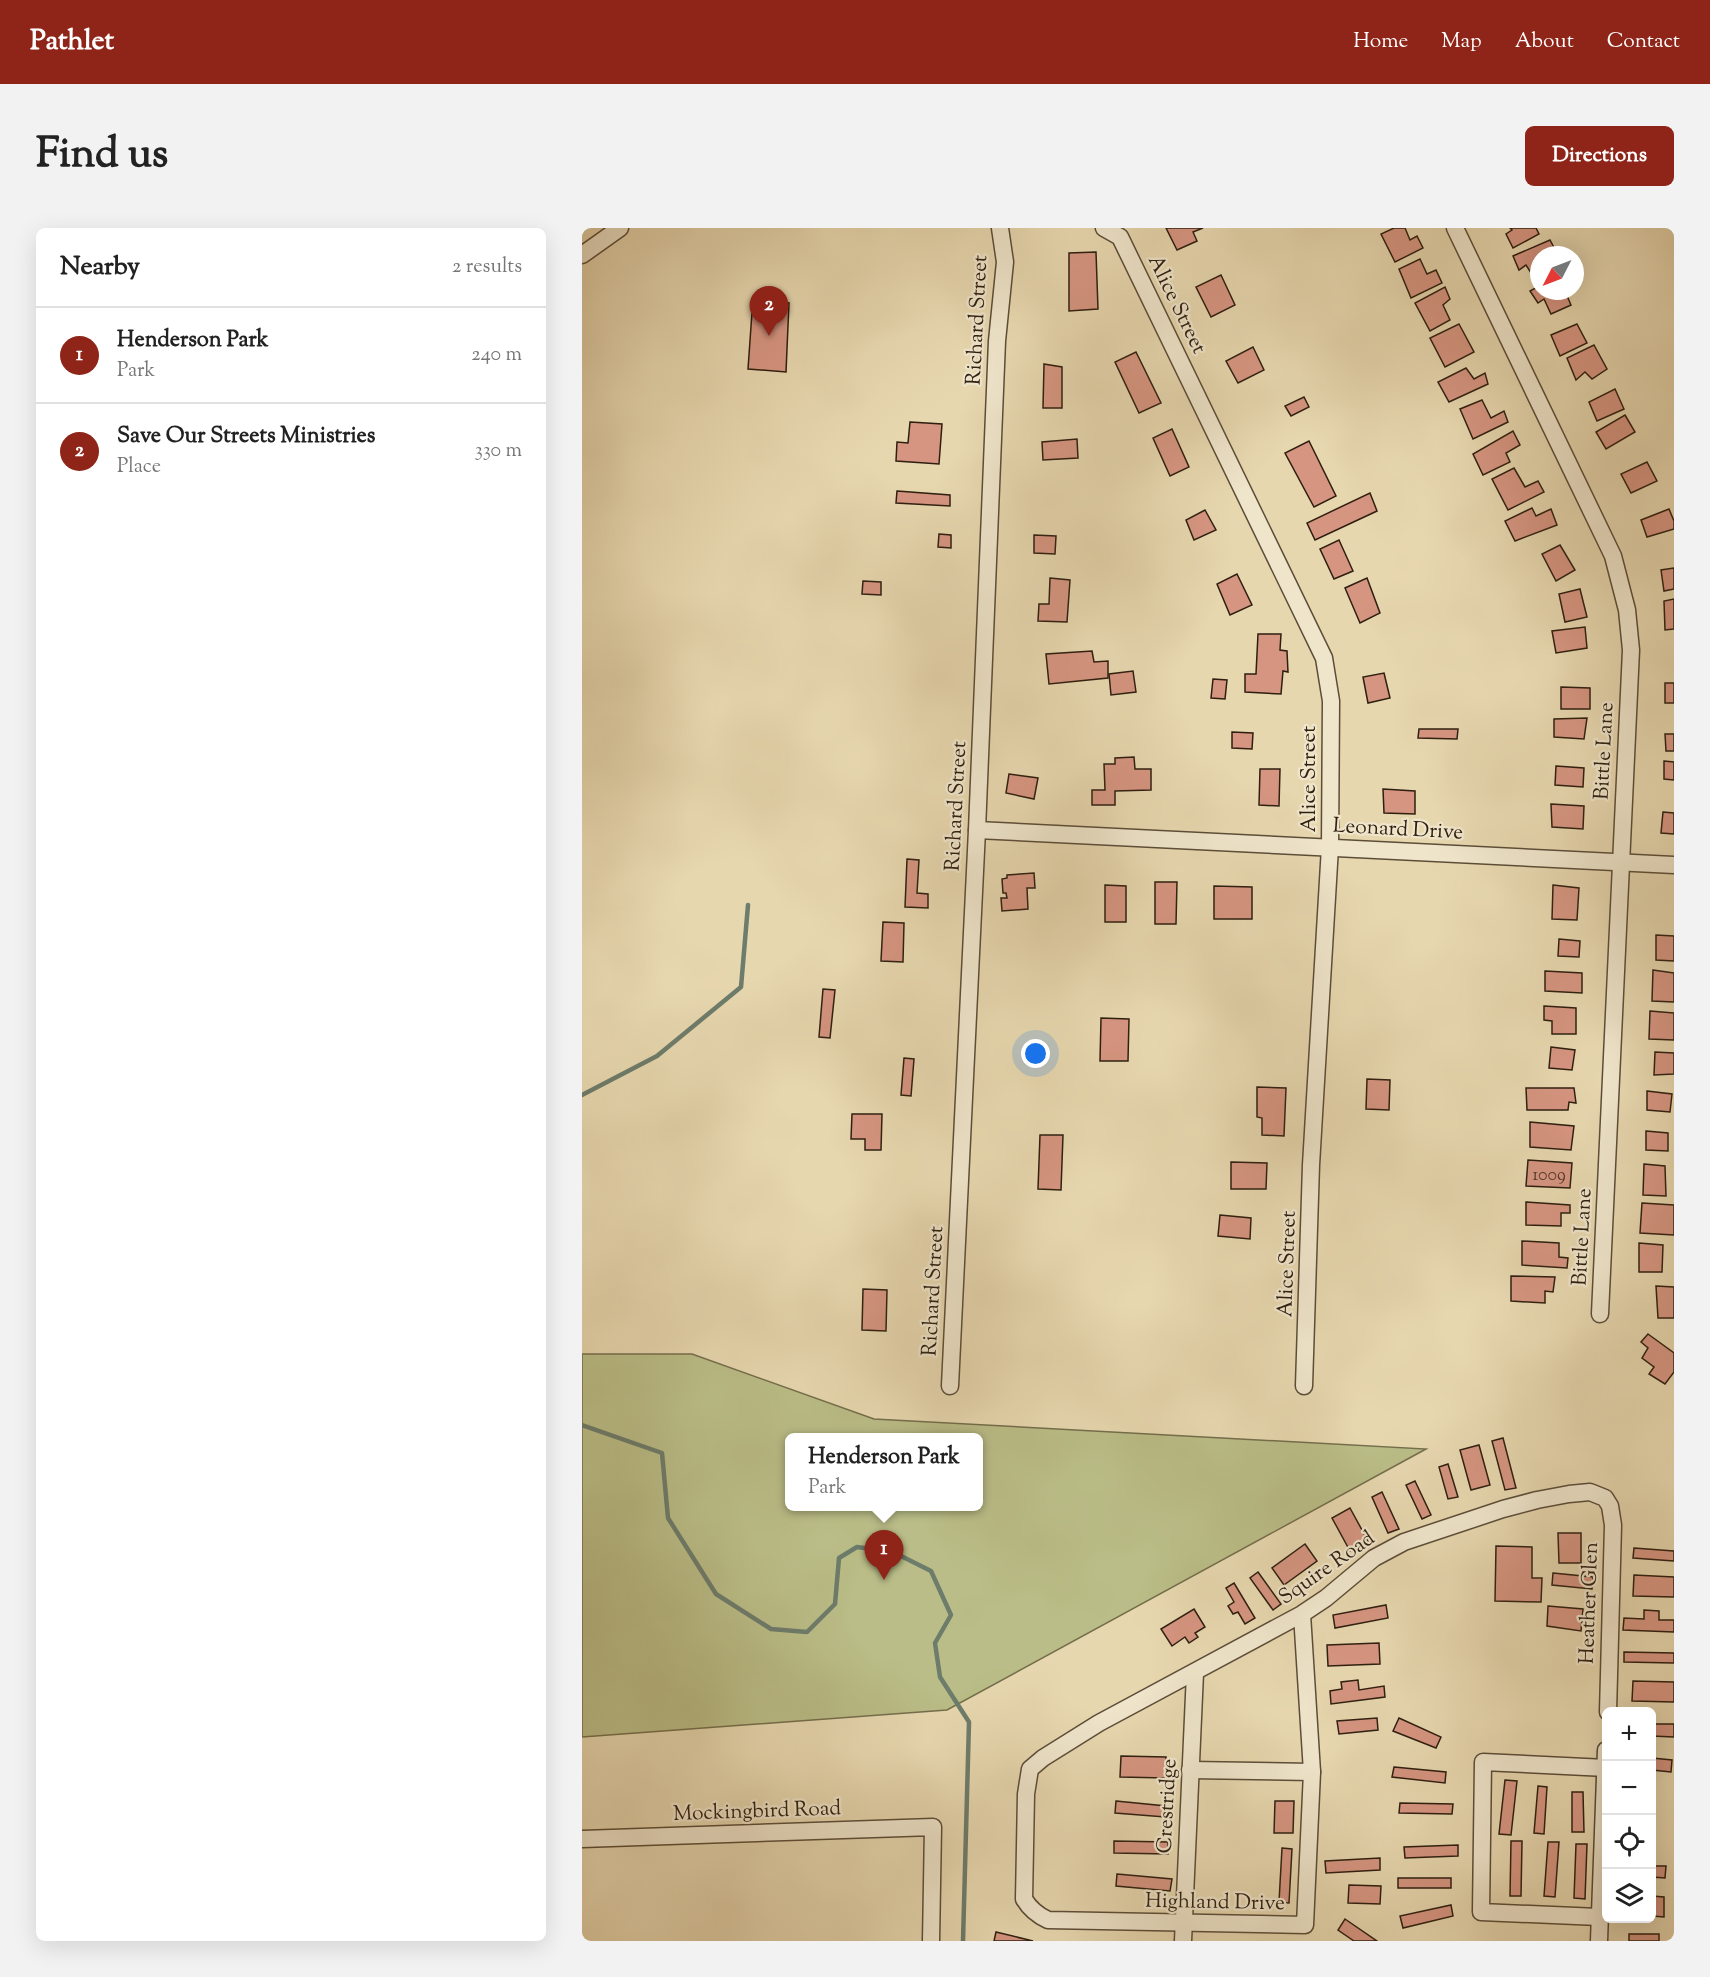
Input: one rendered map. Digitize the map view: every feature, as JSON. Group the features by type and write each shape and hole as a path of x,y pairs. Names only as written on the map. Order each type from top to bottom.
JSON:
{"street":[{"path":"582,255 620,228"},
{"name":"Richard Street","path":"950,1386 977,830 997,341 1005,262 1000,228"},
{"name":"Alice Street","path":"1104,228 1120,237 1324,658 1331,701 1330,848 1311,1165 1304,1386"},
{"name":"Bittle Lane","path":"1455,228 1613,556 1627,610 1631,650 1600,1314"},
{"name":"Leonard Drive","path":"977,830 1674,864"},
{"name":"Squire Road","path":"1030,1769 1043,1758 1100,1723 1302,1614 1326,1598 1374,1558 1404,1542 1537,1500 1590,1492 1605,1498"},
{"name":"Heather Glen","path":"1605,1498 1610,1506 1613,1525 1608,1707"},
{"name":"Highland Drive","path":"1030,1769 1026,1794 1024,1899 1038,1916 1048,1920 1305,1925 1312,1772 1302,1614"},
{"name":"Crestridge","path":"1183,1941 1195,1673"},
{"path":"1599,1917 1481,1912 1483,1762 1602,1768"},
{"path":"1190,1770 1312,1772"},
{"path":"1599,1941 1604,1815"},
{"name":"Mockingbird Road","path":"582,1839 933,1827 931,1941"}],"green space":[{"path":"582,1354 692,1354 874,1419 1426,1449 947,1710 582,1737"}],"building":[{"path":"1166,228 1203,228 1193,232 1197,241 1177,250"},
{"path":"1394,228 1405,228 1410,240 1417,236 1423,248 1395,262 1381,234"},
{"path":"1510,228 1536,228 1539,234 1513,248 1506,234 1512,230"},
{"path":"1550,240 1553,246 1536,246"},
{"path":"1530,249 1530,271 1526,265 1519,270 1513,256"},
{"path":"1096,252 1098,309 1069,311 1069,253"},
{"path":"1420,259 1427,274 1436,270 1442,283 1411,298 1399,269"},
{"path":"1221,275 1235,305 1211,317 1196,287"},
{"path":"1445,287 1450,299 1443,305 1450,320 1430,331 1415,303"},
{"path":"753,298 789,303 786,372 748,369"},
{"path":"1544,300 1569,300 1571,305 1551,314"},
{"path":"1459,324 1474,352 1445,367 1430,338"},
{"path":"1577,324 1587,343 1560,356 1551,335"},
{"path":"1594,345 1607,369 1592,379 1585,372 1576,380 1567,358"},
{"path":"1253,347 1264,370 1238,383 1226,361"},
{"path":"1136,352 1161,403 1139,413 1115,362"},
{"path":"1044,364 1062,367 1062,408 1043,408"},
{"path":"1466,368 1474,379 1485,373 1488,384 1449,402 1438,382"},
{"path":"1615,389 1624,409 1597,421 1589,402"},
{"path":"1304,397 1309,407 1291,416 1285,406"},
{"path":"1482,400 1491,418 1504,411 1508,422 1473,439 1460,409"},
{"path":"1625,415 1635,432 1606,449 1596,432"},
{"path":"910,422 942,424 939,464 896,461 897,442 908,443"},
{"path":"1172,429 1189,467 1170,476 1153,438"},
{"path":"1513,431 1520,445 1506,453 1510,462 1483,475 1473,454"},
{"path":"1077,439 1078,458 1043,460 1042,442"},
{"path":"1309,441 1336,496 1314,507 1285,453"},
{"path":"1647,462 1657,481 1631,493 1621,474"},
{"path":"1514,468 1525,487 1538,481 1544,492 1508,510 1492,479"},
{"path":"897,491 950,495 950,506 896,503"},
{"path":"1370,493 1377,511 1315,540 1307,523"},
{"path":"1532,508 1536,516 1551,509 1557,525 1515,541 1505,521"},
{"path":"1669,509 1674,521 1674,529 1647,537 1641,520"},
{"path":"1205,510 1216,530 1194,540 1186,520"},
{"path":"939,534 951,535 951,548 938,547"},
{"path":"1034,535 1056,536 1055,554 1034,553"},
{"path":"1339,540 1353,571 1334,579 1320,549"},
{"path":"1560,545 1575,570 1556,581 1542,554"},
{"path":"1674,568 1674,589 1664,591 1661,570"},
{"path":"1237,574 1252,605 1230,615 1217,584"},
{"path":"1050,578 1070,580 1067,622 1038,621 1039,604 1049,604"},
{"path":"1367,578 1380,613 1360,623 1345,588"},
{"path":"863,581 881,582 881,595 862,594"},
{"path":"1580,589 1587,617 1565,622 1559,594"},
{"path":"1674,599 1674,629 1665,630 1664,601"},
{"path":"1585,627 1587,648 1556,653 1552,631"},
{"path":"1258,634 1281,634 1280,650 1287,651 1288,672 1283,671 1281,694 1245,692 1245,674 1256,674"},
{"path":"1092,651 1094,662 1108,661 1108,678 1049,684 1046,654"},
{"path":"1133,671 1136,692 1111,695 1109,674"},
{"path":"1384,673 1390,698 1368,703 1363,677"},
{"path":"1213,679 1227,680 1225,699 1211,698"},
{"path":"1665,683 1674,683 1674,703 1665,703"},
{"path":"1561,687 1590,688 1590,709 1561,709"},
{"path":"1587,718 1584,739 1554,737 1554,719"},
{"path":"1419,729 1458,729 1457,739 1418,738"},
{"path":"1232,732 1253,733 1252,749 1232,748"},
{"path":"1665,734 1674,734 1674,751 1666,751"},
{"path":"1134,757 1135,769 1151,769 1151,790 1115,791 1115,805 1092,805 1092,790 1105,790 1104,764 1115,764 1115,758"},
{"path":"1664,761 1674,762 1674,780 1664,779"},
{"path":"1556,766 1584,768 1583,787 1555,785"},
{"path":"1260,769 1280,769 1279,806 1259,805"},
{"path":"1009,774 1038,778 1034,799 1006,793"},
{"path":"1383,789 1415,791 1415,814 1384,813"},
{"path":"1551,804 1584,806 1583,829 1552,827"},
{"path":"1663,812 1674,813 1674,834 1661,833"},
{"path":"907,859 919,860 917,893 928,894 928,908 905,907"},
{"path":"1034,873 1035,888 1027,888 1028,909 1002,911 1001,898 1007,898 1006,893 1003,893 1002,879 1007,878 1007,875"},
{"path":"1155,882 1177,882 1176,924 1155,924"},
{"path":"1105,885 1126,886 1126,922 1105,922"},
{"path":"1553,885 1579,888 1577,920 1552,919"},
{"path":"1214,886 1252,887 1252,919 1214,919"},
{"path":"883,922 904,923 903,962 881,961"},
{"path":"1656,935 1674,936 1674,961 1656,960"},
{"path":"1559,939 1580,941 1579,957 1558,956"},
{"path":"1653,970 1674,973 1674,1002 1652,1001"},
{"path":"1545,971 1582,973 1582,993 1545,991"},
{"path":"823,989 835,990 830,1038 819,1037"},
{"path":"1544,1006 1576,1008 1576,1034 1552,1034 1552,1021 1544,1020"},
{"path":"1650,1011 1674,1013 1674,1040 1649,1039"},
{"path":"1101,1018 1129,1019 1128,1061 1100,1061"},
{"path":"1551,1047 1575,1050 1572,1070 1549,1068"},
{"path":"1655,1052 1674,1053 1674,1074 1654,1075"},
{"path":"904,1058 914,1059 911,1096 901,1095"},
{"path":"1367,1079 1390,1080 1389,1110 1366,1109"},
{"path":"1257,1087 1286,1088 1284,1136 1262,1135 1262,1118 1257,1117"},
{"path":"1526,1088 1574,1088 1576,1103 1569,1102 1568,1110 1527,1110"},
{"path":"1647,1091 1672,1094 1670,1112 1647,1110"},
{"path":"852,1114 882,1114 881,1150 865,1150 865,1139 851,1139"},
{"path":"1530,1122 1574,1126 1571,1150 1530,1147"},
{"path":"1646,1131 1668,1133 1668,1151 1646,1150"},
{"path":"1040,1135 1063,1135 1061,1190 1038,1189"},
{"path":"1528,1160 1572,1163 1570,1188 1526,1186"},
{"path":"1231,1162 1267,1163 1266,1189 1231,1189"},
{"path":"1644,1164 1665,1166 1666,1196 1643,1195"},
{"path":"1526,1202 1570,1205 1570,1213 1561,1213 1561,1226 1526,1225"},
{"path":"1642,1203 1674,1205 1674,1235 1640,1233"},
{"path":"1220,1215 1251,1218 1250,1239 1218,1236"},
{"path":"1522,1241 1559,1243 1559,1257 1568,1258 1567,1268 1522,1265"},
{"path":"1639,1243 1663,1245 1662,1272 1639,1272"},
{"path":"1511,1276 1555,1277 1553,1292 1545,1291 1545,1303 1511,1301"},
{"path":"1656,1286 1674,1287 1674,1318 1658,1318"},
{"path":"863,1289 887,1290 886,1331 862,1330"},
{"path":"1648,1334 1674,1353 1674,1372 1665,1384 1649,1374 1654,1367 1642,1358 1648,1348 1641,1342"},
{"path":"1503,1438 1516,1488 1505,1490 1492,1441"},
{"path":"1479,1445 1490,1485 1471,1490 1460,1450"},
{"path":"1448,1464 1458,1497 1448,1499 1439,1467"},
{"path":"1415,1481 1431,1515 1422,1519 1406,1485"},
{"path":"1382,1492 1399,1529 1388,1533 1372,1497"},
{"path":"1350,1508 1368,1541 1350,1551 1332,1518"},
{"path":"1558,1533 1581,1533 1581,1563 1559,1563"},
{"path":"1305,1544 1317,1561 1284,1585 1272,1568"},
{"path":"1496,1546 1532,1547 1532,1578 1542,1578 1541,1602 1495,1601"},
{"path":"1634,1548 1674,1551 1674,1561 1633,1558"},
{"path":"1258,1572 1281,1604 1273,1610 1250,1578"},
{"path":"1553,1573 1593,1577 1592,1589 1552,1585"},
{"path":"1634,1575 1674,1577 1674,1597 1633,1596"},
{"path":"1234,1583 1255,1618 1245,1624 1238,1612 1233,1614 1228,1606 1234,1602 1226,1588"},
{"path":"1386,1605 1388,1618 1335,1628 1333,1615"},
{"path":"1548,1606 1583,1609 1581,1631 1547,1626"},
{"path":"1194,1609 1205,1627 1195,1633 1198,1637 1189,1643 1185,1637 1172,1646 1161,1629"},
{"path":"1644,1610 1659,1611 1659,1620 1674,1620 1674,1632 1623,1630 1624,1618 1644,1619"},
{"path":"1379,1643 1380,1664 1328,1666 1327,1645"},
{"path":"1624,1652 1674,1653 1674,1663 1624,1662"},
{"path":"1358,1680 1359,1690 1384,1686 1385,1697 1331,1704 1330,1691 1342,1689 1341,1682"},
{"path":"1633,1681 1674,1682 1674,1702 1632,1701"},
{"path":"1377,1718 1378,1730 1339,1734 1337,1721"},
{"path":"1399,1718 1441,1737 1436,1748 1393,1731"},
{"path":"1656,1724 1674,1724 1674,1737 1656,1736"},
{"path":"1121,1756 1166,1757 1166,1778 1120,1777"},
{"path":"1656,1758 1672,1760 1671,1772 1656,1770"},
{"path":"1394,1767 1446,1772 1445,1783 1392,1777"},
{"path":"1505,1780 1517,1781 1511,1835 1499,1834"},
{"path":"1538,1786 1547,1787 1544,1834 1534,1833"},
{"path":"1572,1792 1583,1792 1584,1832 1572,1832"},
{"path":"1116,1801 1166,1806 1165,1817 1115,1813"},
{"path":"1275,1801 1294,1801 1293,1833 1274,1833"},
{"path":"1400,1803 1453,1804 1452,1814 1399,1813"},
{"path":"1114,1841 1168,1842 1168,1854 1114,1853"},
{"path":"1511,1841 1522,1841 1521,1896 1510,1896"},
{"path":"1548,1842 1559,1842 1555,1897 1544,1896"},
{"path":"1576,1844 1587,1844 1585,1899 1574,1898"},
{"path":"1458,1845 1458,1856 1405,1858 1404,1847"},
{"path":"1282,1848 1292,1849 1289,1903 1279,1902"},
{"path":"1380,1858 1380,1870 1326,1873 1325,1861"},
{"path":"1656,1866 1666,1866 1665,1878 1656,1877"},
{"path":"1117,1874 1172,1879 1170,1891 1116,1886"},
{"path":"1398,1878 1451,1878 1451,1888 1398,1888"},
{"path":"1349,1885 1381,1886 1380,1904 1348,1903"},
{"path":"1656,1896 1664,1897 1664,1917 1656,1916"},
{"path":"1451,1905 1453,1916 1403,1928 1400,1916"},
{"path":"1345,1919 1377,1941 1354,1941 1338,1930"},
{"path":"996,1932 1033,1941 994,1941"},
{"path":"1629,1934 1659,1934 1659,1941 1629,1941"}],"waterway":[{"path":"582,1095 657,1056 741,987 748,905"},
{"path":"582,1425 662,1453 668,1518 716,1594 771,1629 807,1632 835,1604 839,1558 857,1547 893,1552 931,1571 951,1615 935,1643 940,1677 969,1722 963,1941"}],"place":[{"name":"Save Our Streets Ministries","path":"769,336"},
{"name":"Henderson Park","path":"884,1580"}]}
